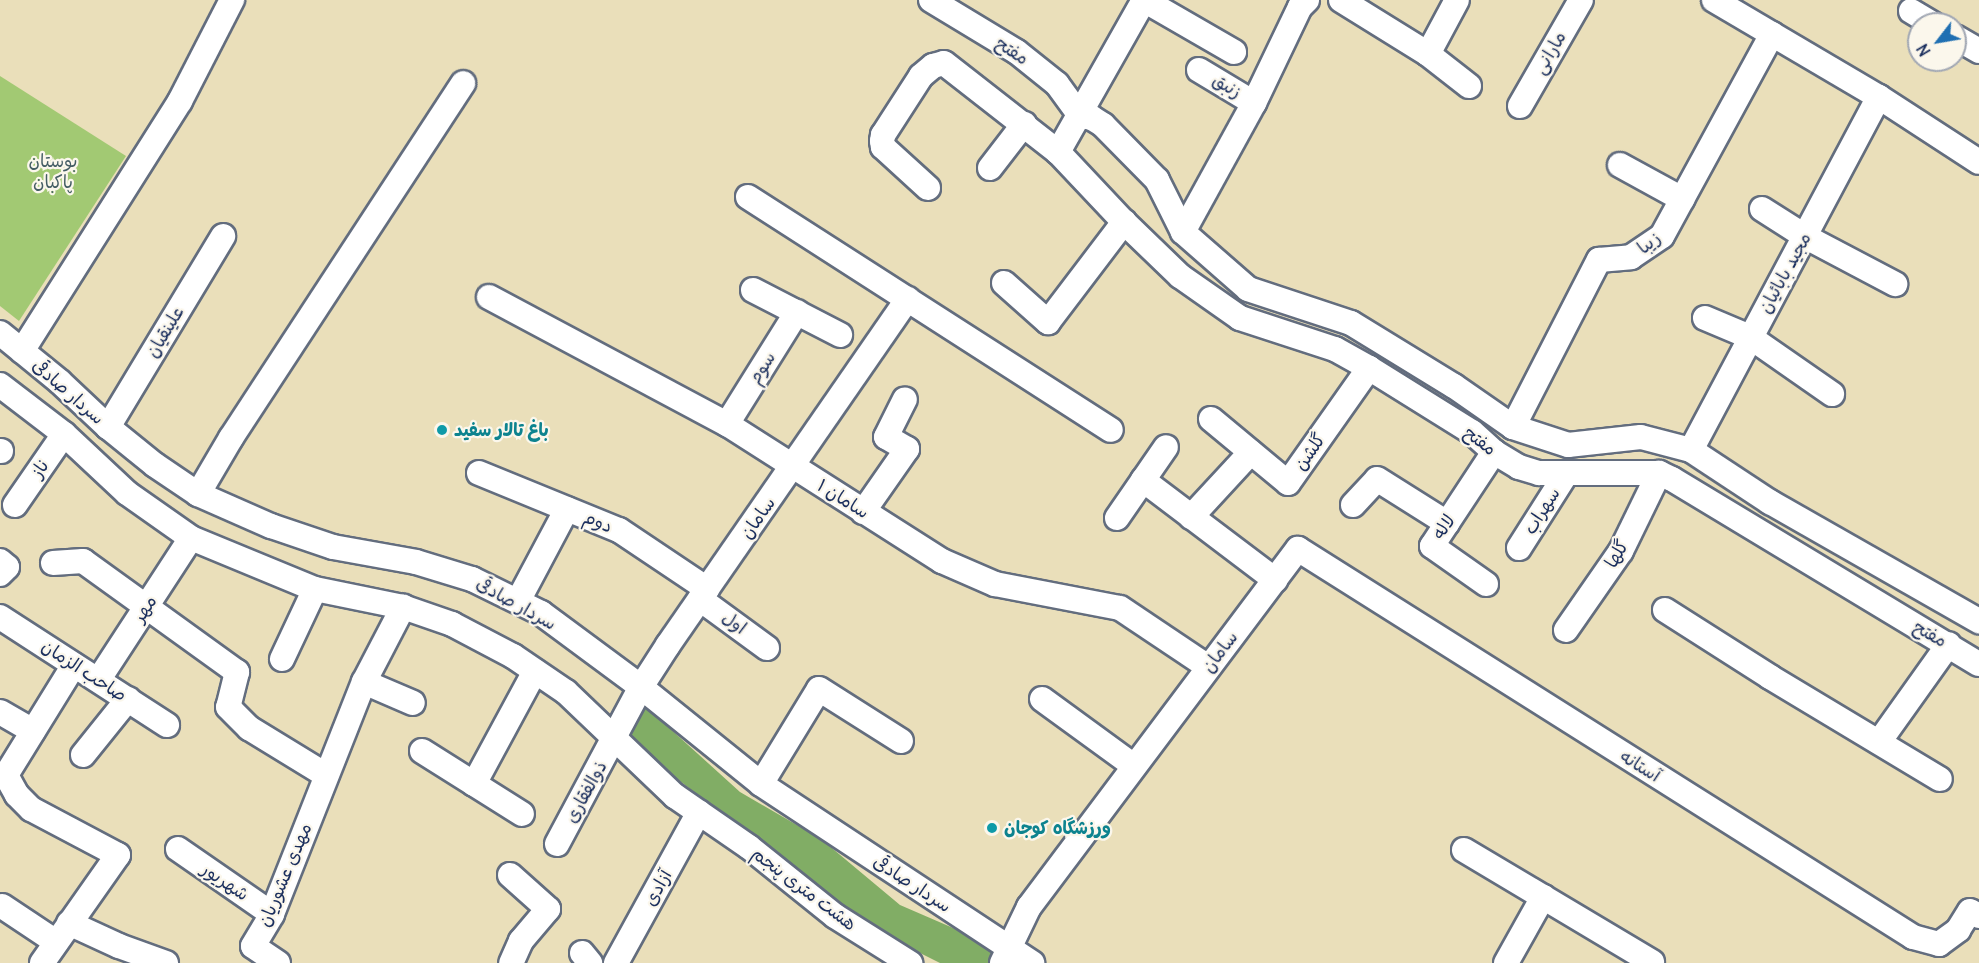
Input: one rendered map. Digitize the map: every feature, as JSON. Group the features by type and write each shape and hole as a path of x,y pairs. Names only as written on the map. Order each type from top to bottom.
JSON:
{"street":[{"path":"22,351 180,101 232,0"},
{"name":"مفتح","path":"931,0 1017,52 1057,84 1080,116 1092,118 1103,125 1157,180 1183,232 1248,289 1351,323 1471,397 1513,427 1568,445 1641,437 1691,450 1770,502 1979,621"},
{"path":"1058,152 1144,0 1234,52"},
{"path":"1183,232 1254,103 1300,7 1307,0"},
{"path":"1341,0 1428,54 1469,86"},
{"path":"1428,54 1457,0"},
{"name":"مارانی","path":"1520,106 1581,0"},
{"path":"1714,0 1880,97 1979,162"},
{"name":"زیبا","path":"1513,427 1599,260 1631,257 1662,236 1772,34"},
{"name":"مفتح","path":"928,189 883,147 882,141 883,135 921,76 933,66 944,63 954,68 1058,152 1124,222 1180,276 1240,318 1335,349 1472,432 1494,452 1519,468 1539,473 1566,474 1599,475 1631,471 1659,473 1699,494 1821,571 1949,644 1979,664"},
{"name":"زنبق","path":"1199,70 1254,103"},
{"path":"198,494 231,438 463,83"},
{"name":"مجید بابائیان","path":"1691,450 1880,97"},
{"path":"990,168 1024,124"},
{"path":"1620,165 1682,199"},
{"path":"748,197 1111,430"},
{"path":"1762,209 1806,237 1895,284"},
{"path":"1004,284 1048,322 1124,222"},
{"name":"علینقیان","path":"108,427 223,236"},
{"path":"753,290 840,335"},
{"name":"سامان ۱","path":"489,297 727,424 942,561 995,584 1120,608 1208,667"},
{"name":"سامان","path":"615,740 641,687 908,299"},
{"name":"سوم","path":"727,424 797,312"},
{"path":"1705,318 1750,337 1832,394"},
{"name":"سردار صادقی","path":"0,333 60,382 108,427 155,465 198,494 272,526 333,547 416,562 472,579 541,613 641,687 761,784 1006,956 1032,963"},
{"name":"گلشن","path":"1211,419 1287,483 1369,368"},
{"name":"هشت متری پنجم","path":"0,385 64,434 127,493 191,538 315,589 403,607 452,624 535,671 566,692 675,796 749,847 835,916 910,963"},
{"path":"863,512 907,449 885,437 905,399"},
{"name":"ناز","path":"15,505 64,434"},
{"path":"1117,518 1166,447"},
{"path":"1191,517 1251,452"},
{"name":"لاله","path":"1486,584 1432,546 1494,452"},
{"name":"دوم","path":"479,473 619,530 704,594"},
{"name":"گلها","path":"1566,630 1621,552 1659,473"},
{"name":"سهراب","path":"1519,548 1566,474"},
{"path":"1353,505 1377,479 1447,523"},
{"path":"1143,480 1275,580"},
{"path":"518,602 567,509"},
{"name":"مهر","path":"99,680 191,538"},
{"name":"سامان","path":"1006,956 1029,907 1298,549"},
{"name":"آستانه","path":"1298,549 1913,937 1939,944 1958,930 1970,911 1979,916"},
{"path":"0,561 7,567 0,574"},
{"path":"53,563 83,561 237,672 228,707 249,728 326,775"},
{"path":"282,659 315,589"},
{"name":"اول","path":"704,594 767,648"},
{"name":"مهدی عشوریان","path":"278,963 253,946 272,914 364,682 403,607"},
{"path":"1665,609 1940,779"},
{"name":"صاحب الزمان","path":"0,617 167,725"},
{"path":"1879,742 1949,644"},
{"path":"42,963 118,855 31,810 17,795 6,775 74,664"},
{"path":"474,784 535,671"},
{"path":"364,682 412,703"},
{"path":"761,784 819,689 901,741"},
{"path":"84,755 128,699"},
{"path":"1042,699 1134,766"},
{"path":"0,712 33,731"},
{"name":"ذوالفقاری","path":"557,844 615,740"},
{"path":"422,751 522,814"},
{"name":"آزادی","path":"616,963 699,812"},
{"name":"شهریور","path":"178,849 272,914"},
{"path":"1464,850 1652,962"},
{"path":"510,875 548,909 516,952"},
{"path":"1506,963 1543,897"},
{"path":"2,906 62,932 119,946 166,963"}],"green space":[{"name":"بوستان پاکبان","path":"0,76 126,156 19,321 0,306"},
{"path":"645,706 740,792 821,839 900,905 997,947 988,963 940,963 864,925 625,738"}],"place":[{"name":"باغ تالار سفید","path":"442,430"},
{"name":"ورزشگاه کوجان","path":"992,828"}]}
